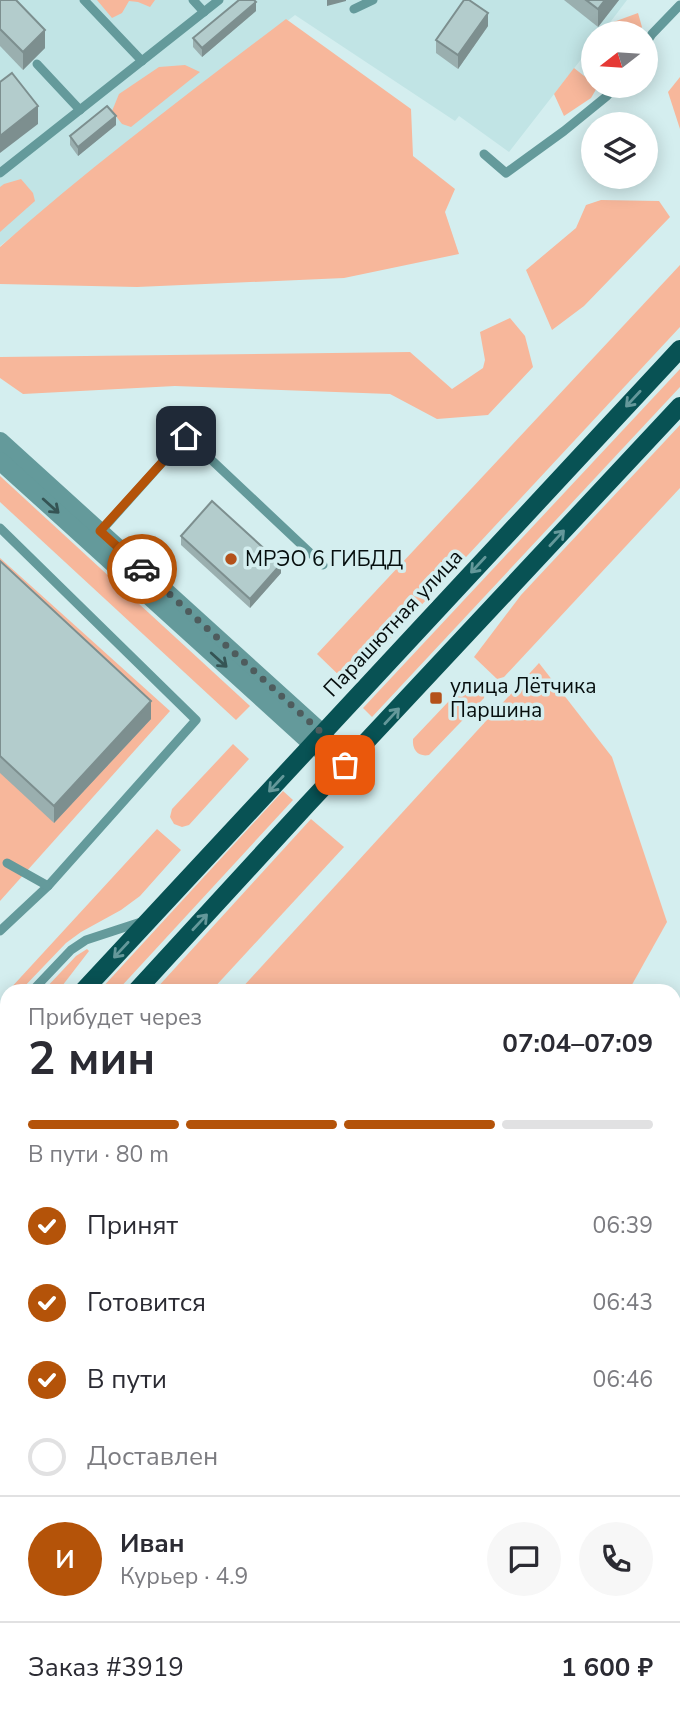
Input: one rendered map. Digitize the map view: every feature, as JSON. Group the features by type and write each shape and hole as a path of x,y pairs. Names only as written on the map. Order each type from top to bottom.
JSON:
{"main road":[{"name":"Парашютная улица","path":"89,984 680,349"},
{"path":"143,984 680,406"}],"street":[{"path":"0,441 100,531 345,765"},
{"path":"0,461 317,739"}],"lane":[{"path":"84,0 142,61"},
{"path":"193,0 204,12"},
{"path":"0,173 219,0"},
{"path":"354,9 373,0"},
{"path":"658,28 680,5"},
{"path":"37,64 80,110"},
{"path":"484,154 506,173 605,98"},
{"path":"100,531 186,436 323,565"},
{"path":"0,528 196,720 48,886 0,931"},
{"path":"7,863 48,886"},
{"path":"39,984 71,950 86,940 149,919"}],"shaded area":[{"path":"0,0 627,0 611,21 581,21 581,59 509,152 459,116 455,121 295,15 0,246"},
{"path":"97,0 155,0 150,7 129,1 122,13 112,18"},
{"path":"638,13 640,21 616,21"},
{"path":"286,19 411,109 413,156 455,189 445,212 459,254 344,278 137,287 0,284 0,247 105,159"},
{"path":"185,65 200,72 131,127 122,124 112,111 119,94 159,67"},
{"path":"574,68 581,74 581,98 591,98 564,116 554,94"},
{"path":"680,77 680,129 668,92"},
{"path":"21,179 33,193 35,201 0,232 0,187"},
{"path":"601,200 659,201 670,217 584,306 552,330 526,270 576,228 586,205"},
{"path":"680,265 680,327 348,684 317,654"},
{"path":"510,318 525,336 533,367 488,415 437,419 390,394 175,386 23,394 0,378 0,357 410,352 452,389 483,368 485,360 480,332"},
{"path":"680,369 680,387 372,717 363,708"},
{"path":"680,425 680,488 504,677 497,679 474,657 521,595"},
{"path":"0,476 250,706 236,720 0,502"},
{"path":"0,558 170,711 0,901"},
{"path":"539,663 612,757 667,922 632,984 245,984"},
{"path":"474,680 481,683 485,690 484,698 429,755 417,752 413,739 467,682"},
{"path":"233,744 249,759 189,825 182,827 174,824 170,817 172,809"},
{"path":"283,791 293,800 124,984 106,984"},
{"path":"311,819 344,847 218,984 160,984"},
{"path":"157,829 181,850 140,896 66,943 27,984 15,984"},
{"path":"87,949 89,951 64,984 50,984 76,956"}],"building":[{"path":"0,0 16,0 45,30 23,52 0,29"},
{"path":"239,0 256,2 202,48 193,38"},
{"path":"464,0 469,0 488,13 458,55 436,40"},
{"path":"586,0 605,0 598,9"},
{"path":"12,73 38,106 0,136 0,82"},
{"path":"107,106 116,116 78,147 70,136"},
{"name":"МРЭО 6 ГИБДД","path":"212,501 281,564 250,599 181,536"},
{"path":"0,561 151,701 54,806 0,756"}],"way so far":[{"path":"142,569 322,733 345,765"}],"place":[{"name":"МРЭО 6 ГИБДД","path":"231,559"},
{"name":"улица Лётчика Паршина","path":"436,698"}],"route":[{"path":"142,569 100,531 186,436"}]}
